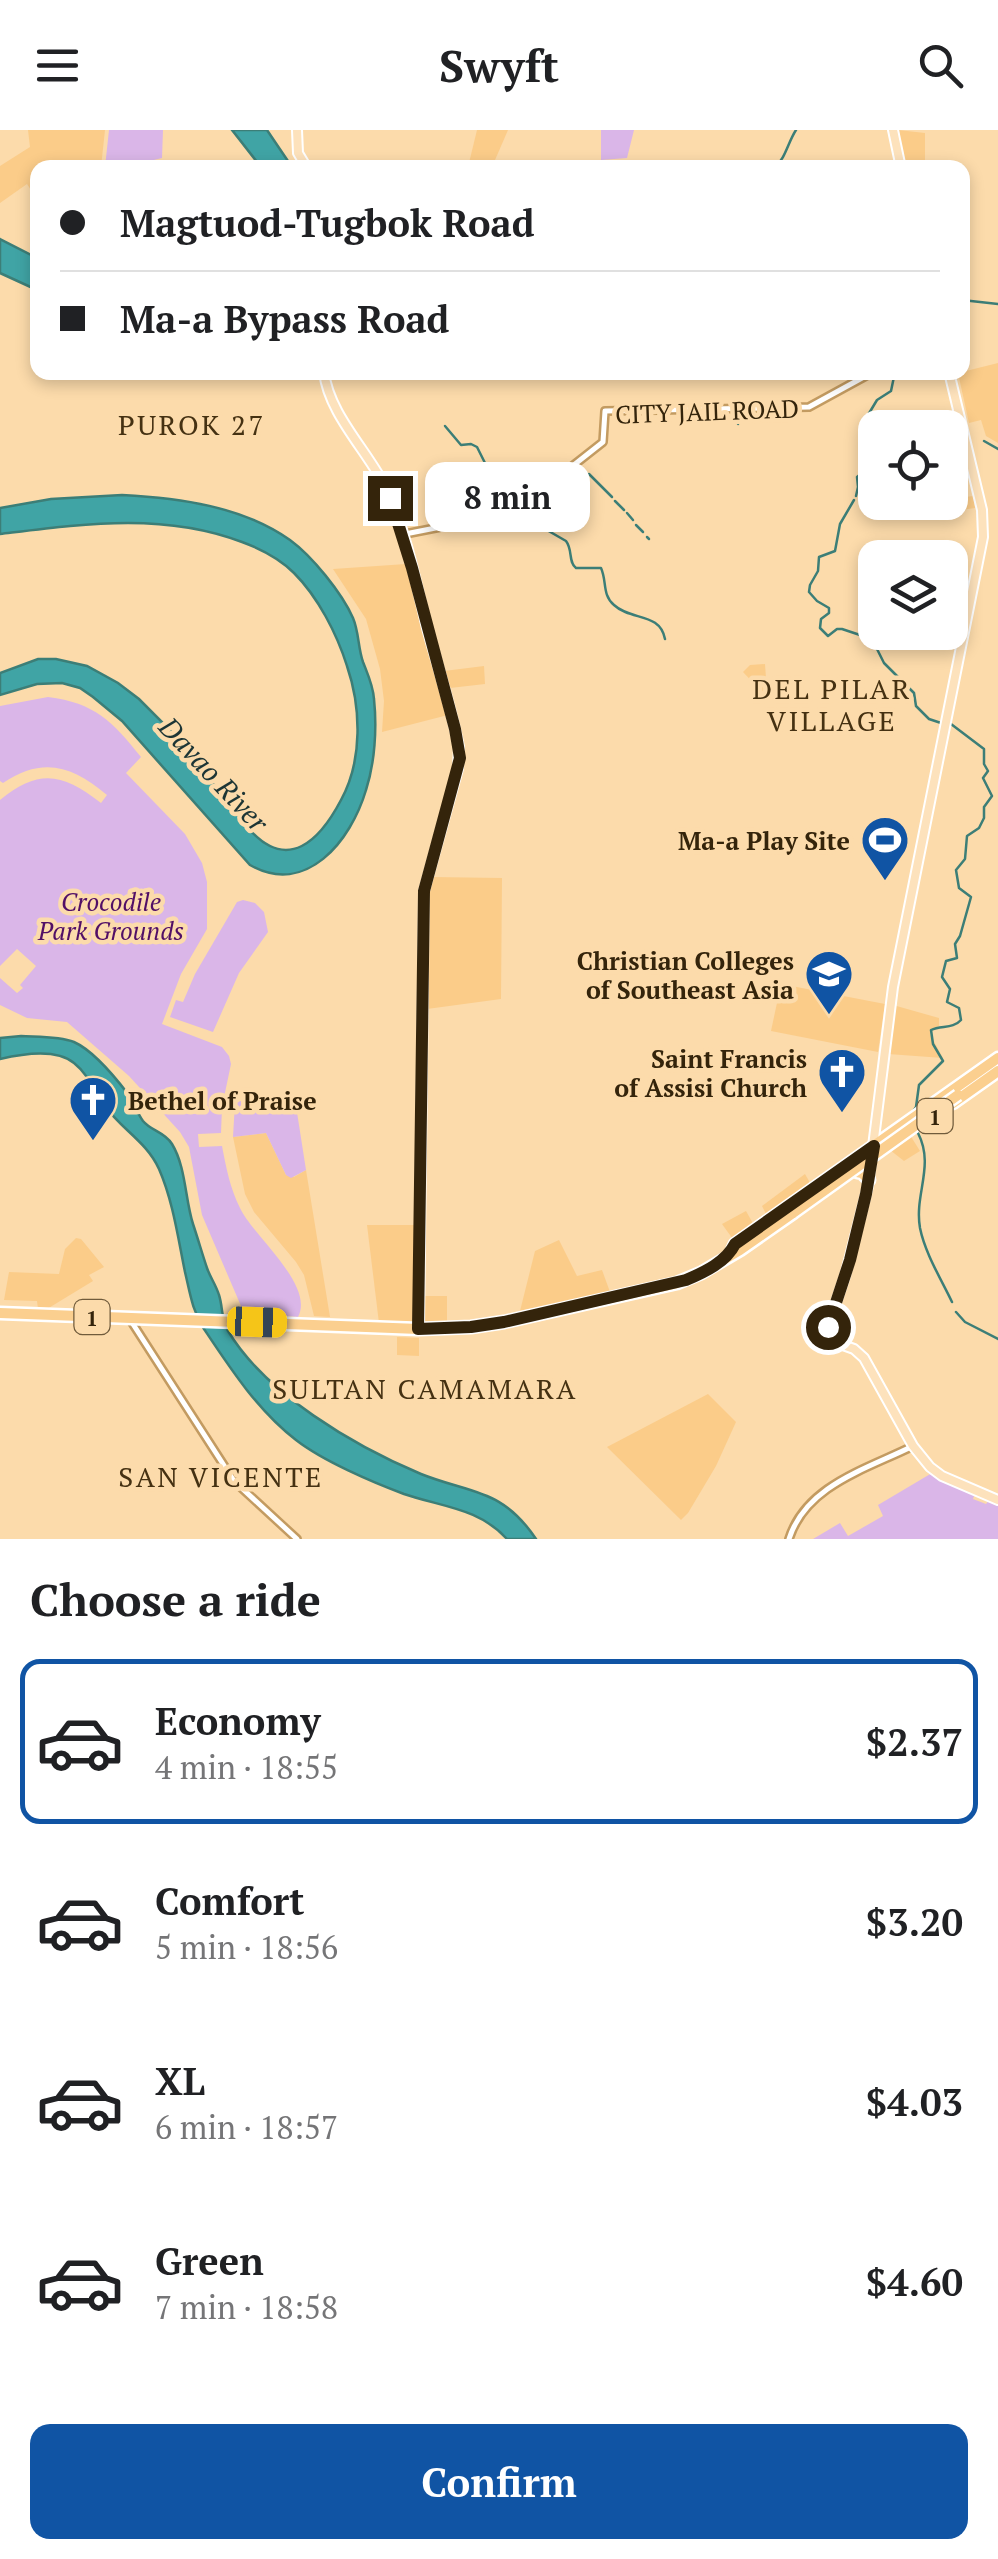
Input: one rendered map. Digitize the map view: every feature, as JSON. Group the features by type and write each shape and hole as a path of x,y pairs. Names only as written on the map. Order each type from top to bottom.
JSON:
{"highway":[{"name":"1","path":"0,1313 418,1329 494,1324 664,1286 701,1273 740,1250 998,1064"},
{"name":"1","path":"795,1208 954,1096"},
{"name":"1","path":"857,1167 874,1146 889,1142"},
{"path":"857,1167 868,1180"}],"main road":[{"path":"298,130 302,160"},
{"path":"892,130 900,160"},
{"path":"326,380 329,396 382,481 402,534 460,758 424,891 418,1329"},
{"path":"874,1146 893,987 984,537 982,509 951,380"},
{"path":"868,1180 828,1334 832,1342 864,1358 925,1462 942,1476 998,1500"}],"street":[{"name":"CITY JAIL ROAD","path":"402,534 480,518 570,468 602,442 604,411 809,408 858,380"},
{"path":"129,1318 234,1481 297,1539"},
{"path":"789,1539 798,1519 821,1493 913,1446"}],"shaded area":[{"path":"28,130 105,130 102,160 30,160 30,188 27,184 0,203 0,166 30,147"},
{"path":"477,130 508,130 495,160 470,160"},
{"path":"898,130 925,133 925,160 904,160"},
{"path":"998,363 998,443 986,436 981,420 969,423 960,380 970,380 970,370"},
{"path":"973,496 975,508 968,509 968,497"},
{"path":"406,564 448,715 382,732 380,669 366,619 333,569"},
{"path":"765,664 767,693 743,672 750,665"},
{"path":"484,666 485,684 450,688 444,671"},
{"path":"432,877 502,878 501,999 427,1009"},
{"name":"Christian Colleges of Southeast Asia","path":"781,984 885,1004 878,1052 771,1031"},
{"path":"893,1005 939,1018 939,1026 930,1034 943,1058 888,1054"},
{"path":"266,1133 286,1175 294,1177 306,1170 330,1317 314,1316 304,1275 254,1212 245,1194 233,1137"},
{"path":"910,1135 920,1151 904,1161 890,1150"},
{"path":"805,1174 808,1191 768,1218 762,1206"},
{"path":"746,1211 755,1227 735,1242 722,1224"},
{"path":"367,1225 414,1225 413,1324 379,1323"},
{"path":"76,1238 104,1267 89,1275 93,1281 47,1309 38,1309 37,1301 4,1300 9,1272 59,1274 65,1249"},
{"path":"559,1240 577,1276 602,1270 610,1292 520,1311 535,1251"},
{"path":"423,1296 447,1296 447,1325 423,1325"},
{"path":"397,1337 419,1338 419,1356 397,1355"},
{"path":"708,1394 736,1422 716,1466 681,1520 607,1447"}],"green space":[{"path":"109,130 163,130 162,158 106,160"},
{"path":"601,130 634,130 627,158 601,160"},
{"name":"Crocodile Park Grounds","path":"48,697 90,709 121,733 141,757 126,773 185,834 202,863 207,882 207,929 181,974 162,1024 222,1047 229,1056 221,1133 198,1134 199,1147 222,1146 240,1208 298,1290 298,1317 244,1313 202,1215 189,1147 129,1076 67,1022 27,1018 0,1005 0,978 17,993 36,966 17,949 0,966 0,800 27,783 51,778 75,785 101,803 107,795 82,777 57,768 31,769 0,781 0,706"},
{"path":"237,902 255,903 264,912 268,932 239,973 213,1032 170,1017 176,1000 183,1002"},
{"path":"294,1093 306,1170 291,1178 266,1133 233,1137 235,1102"},
{"path":"932,1473 975,1493 973,1499 998,1503 998,1539 813,1539 840,1523 848,1536 883,1516 878,1505"}],"water":[{"path":"232,130 267,130 287,160 256,160"},
{"path":"0,239 30,254 30,287 0,273"},
{"path":"122,495 209,506 271,528 317,565 353,618 373,694 375,733 371,768 349,828 323,859 307,869 290,874 270,873 250,865 122,721 80,688 62,683 37,684 0,695 0,673 38,659 87,666 139,699 170,730 263,842 277,849 302,846 333,815 353,768 358,733 355,699 332,629 311,593 289,568 242,542 182,527 122,523 0,534 0,508 51,499"},
{"path":"0,1038 62,1039 82,1046 117,1080 143,1121 172,1144 226,1327 265,1376 314,1416 368,1449 421,1474 498,1501 536,1539 507,1539 472,1515 404,1494 348,1470 282,1429 235,1374 197,1315 172,1207 154,1159 111,1114 87,1078 67,1058 28,1054 0,1059"}],"waterway":[{"path":"781,160 796,130"},
{"path":"970,301 998,304"},
{"path":"871,410 877,400 891,391 893,380"},
{"path":"737,411 738,424"},
{"path":"445,426 461,445 477,447 504,501"},
{"path":"984,441 998,449"},
{"path":"589,474 612,497"},
{"path":"858,476 858,487"},
{"path":"856,496 858,487"},
{"path":"854,500 840,524 835,551 819,557 818,571 810,585 809,592 829,608 820,628 828,636 842,629 874,643 884,663 914,693 916,706 929,719 941,723"},
{"path":"615,501 624,510"},
{"path":"507,507 566,541 576,568 601,568 610,601 621,610 657,625 665,639"},
{"path":"627,513 633,520"},
{"path":"636,525 643,532"},
{"path":"909,1117 916,1107 919,1085 943,1061 933,1044 931,1030 961,1020 959,1008 947,1002 950,989 942,977 946,961 957,958 955,944 971,897 959,888 956,870 965,859 967,836 979,828 984,807 992,796 983,778 988,771 984,749 951,724"},
{"path":"918,1133 925,1157 920,1228 952,1302"},
{"path":"956,1312 965,1322 998,1339"}],"place":[{"name":"Ma-a Play Site","path":"885,882"},
{"name":"Christian Colleges of Southeast Asia","path":"829,1016"},
{"name":"Saint Francis of Assisi Church","path":"842,1114"},
{"name":"Bethel of Praise","path":"93,1142"}],"district":[{"name":"PUROK 27","path":"192,424"},
{"name":"DEL PILAR VILLAGE","path":"832,704"},
{"name":"SULTAN CAMAMARA","path":"425,1388"},
{"name":"SAN VICENTE","path":"221,1476"}],"route":[{"path":"390,498 412,568 460,758 424,891 418,1329 504,1322 686,1280 730,1255 735,1244 874,1146 850,1260 828,1327"}],"water label":[{"name":"Davao River","path":"214,774"}]}
